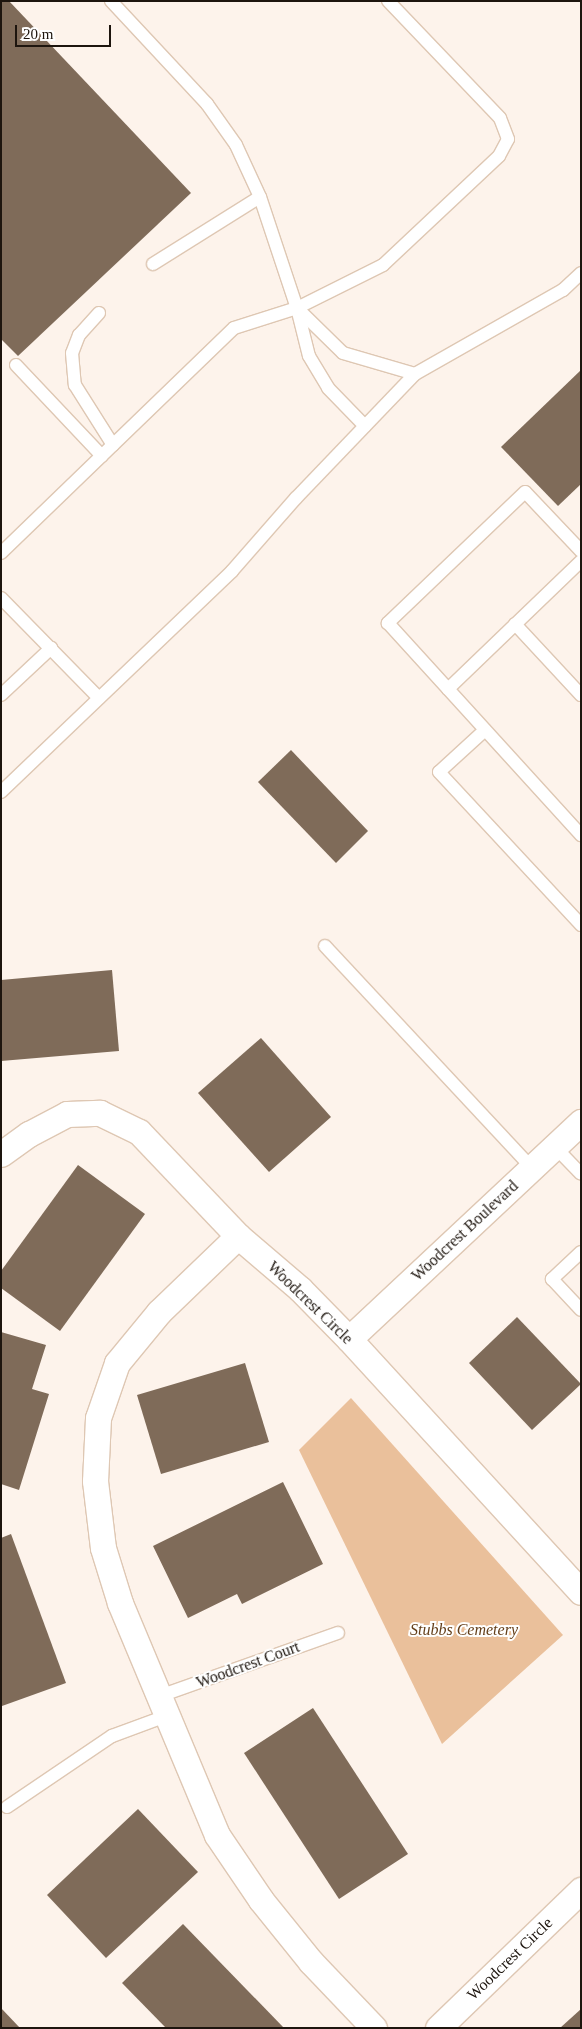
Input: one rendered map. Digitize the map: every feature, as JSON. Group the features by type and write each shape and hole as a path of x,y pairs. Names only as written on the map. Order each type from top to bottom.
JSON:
{"street":[{"name":"Woodcrest Circle","path":"1,1154 29,1134 67,1114 100,1113 140,1132 238,1236 300,1289 349,1339 581,1592"},
{"name":"Woodcrest Boulevard","path":"349,1339 581,1122"},
{"path":"238,1236 159,1312 117,1363 98,1418 95,1481 103,1548 120,1603 217,1835 261,1900 311,1962 374,2028"},
{"name":"Woodcrest Circle","path":"438,2028 581,1890"}],"lane":[{"path":"111,1 206,104 236,145 260,197 297,308 309,356 328,388 365,426"},
{"path":"1,553 234,328 297,308 383,265 499,156 508,139 500,118 388,1"},
{"path":"153,264 260,197"},
{"path":"1,792 232,571 415,374 563,290 581,273"},
{"path":"297,308 343,353 415,374"},
{"path":"99,314 79,335 72,353 75,385 113,446"},
{"path":"16,366 102,456"},
{"path":"581,551 525,492 388,623 581,835"},
{"path":"448,689 581,561"},
{"path":"1,598 99,698"},
{"path":"515,624 581,695"},
{"path":"1,695 50,648"},
{"path":"485,730 439,772 581,925"},
{"path":"325,946 532,1168"},
{"path":"555,1147 581,1174"},
{"path":"581,1252 552,1279 581,1310"},
{"name":"Woodcrest Court","path":"7,1807 112,1736 162,1706 338,1633"}],"green space":[{"name":"Stubbs Cemetery","path":"351,1398 563,1635 442,1744 299,1450"}],"building":[{"path":"1,1 9,1 191,193 18,356 1,339"},
{"path":"581,370 581,484 558,506 501,447"},
{"path":"291,750 368,831 336,863 258,782"},
{"path":"112,970 119,1051 1,1061 1,980"},
{"path":"261,1038 331,1117 269,1172 198,1093"},
{"path":"78,1165 145,1214 60,1331 1,1288 1,1271"},
{"path":"517,1317 581,1384 532,1430 469,1363"},
{"path":"1,1332 46,1345 32,1389 49,1394 19,1490 1,1484"},
{"path":"245,1363 269,1442 161,1474 137,1395"},
{"path":"283,1482 323,1564 242,1604 237,1594 188,1618 153,1546"},
{"path":"11,1534 66,1683 2,1706 1,1538"},
{"path":"313,1708 408,1854 339,1899 244,1753"},
{"path":"138,1809 198,1872 106,1958 47,1895"},
{"path":"183,1924 284,2028 166,2028 122,1983"},
{"path":"1,2008 20,2028 1,2028"},
{"path":"581,2009 581,2028 560,2028"}]}
